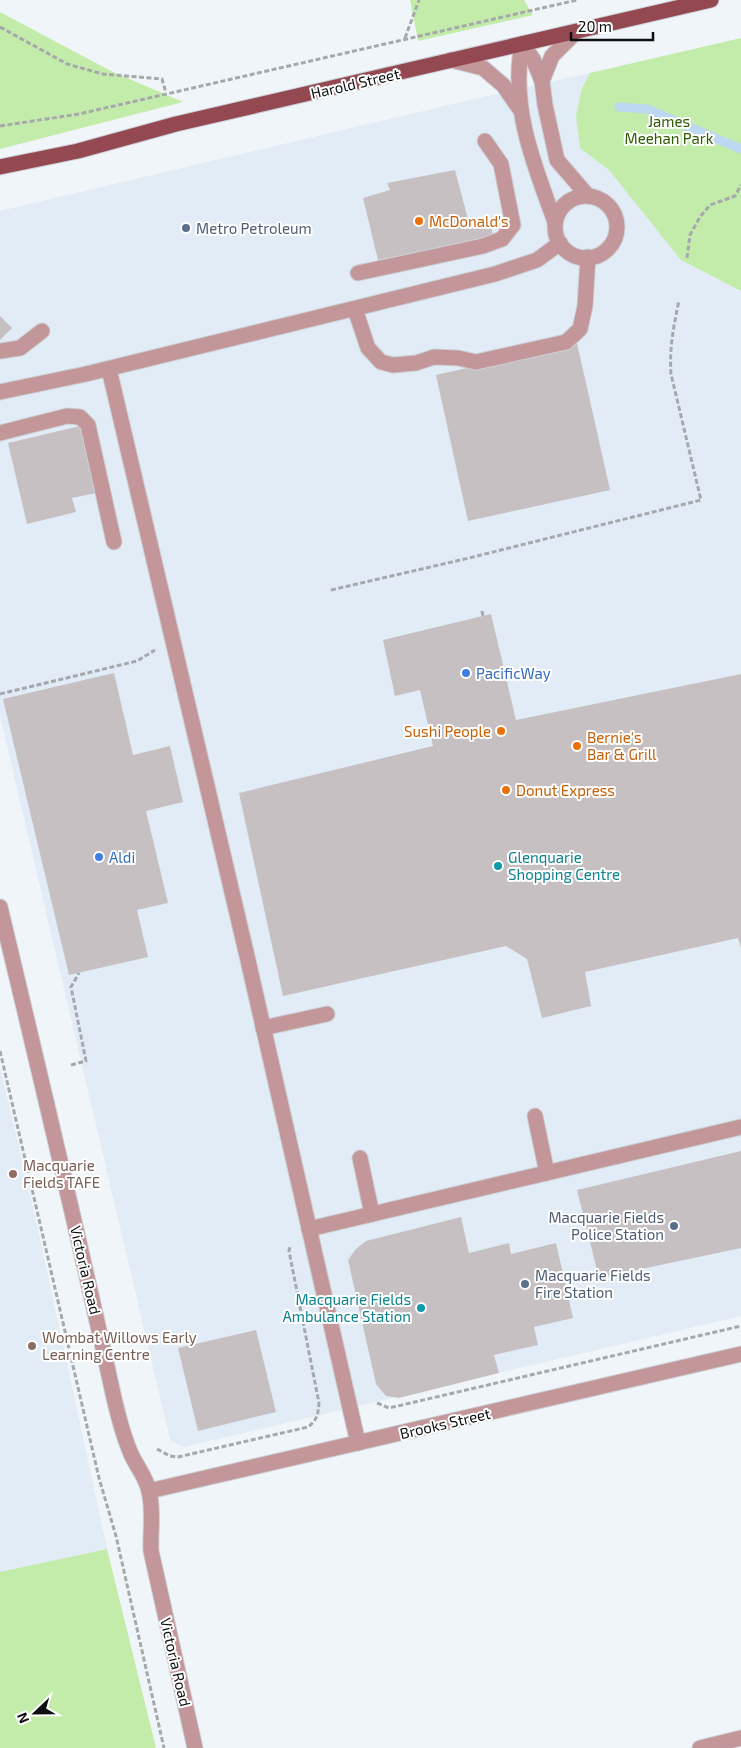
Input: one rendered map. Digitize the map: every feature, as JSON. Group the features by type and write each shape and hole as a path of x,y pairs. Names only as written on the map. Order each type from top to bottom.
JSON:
{"main road":[{"name":"Harold Street","path":"0,167 78,151 176,124 711,0"}],"street":[{"path":"542,82 552,56 576,32"},
{"path":"522,44 533,59 542,82 557,160 588,196"},
{"path":"522,44 518,64 521,112 530,152 555,222 556,233 560,243 568,252 577,256 588,257 598,255 607,249 612,243 615,233 616,222 607,204 598,198 588,196 577,197 565,204 558,212 555,222"},
{"path":"451,60 483,68 503,84 521,112"},
{"path":"358,273 483,246 502,239 513,225 501,164 485,141"},
{"path":"0,392 109,369 495,274 537,260 560,243"},
{"path":"355,309 368,348 381,362 393,365 416,363 434,357 458,358 476,362 566,342 580,329 585,306 588,257"},
{"path":"0,352 20,348 42,331"},
{"path":"109,369 358,1443"},
{"path":"0,432 67,416 80,417 88,425 114,542"},
{"name":"Victoria Road","path":"0,907 86,1269 121,1427 135,1462 145,1477 149,1491 153,1519 150,1551 195,1748"},
{"path":"263,1028 327,1014"},
{"path":"535,1116 547,1173"},
{"path":"309,1228 741,1128"},
{"path":"360,1158 372,1214"},
{"name":"Brooks Street","path":"149,1491 741,1354"},
{"path":"700,1748 741,1738"}],"path":[{"path":"405,38 419,0"},
{"path":"0,126 79,114 577,0"},
{"path":"0,27 67,64 103,74 162,79 166,93"},
{"path":"686,258 690,235 700,217 710,205 735,196 741,185"},
{"path":"331,590 701,500 671,374 670,356 680,300"},
{"path":"482,611 483,616"},
{"path":"0,694 137,661 156,649"},
{"path":"71,1065 86,1061 71,987 79,973"},
{"path":"0,1051 99,1478 118,1545 164,1748"},
{"path":"377,1403 389,1408 741,1326"},
{"path":"157,1449 170,1456 178,1457 308,1427 318,1416"}],"shaded area":[{"path":"590,73 582,88 580,148 609,170 681,260 741,291 741,1316 184,1447 170,1440 0,716 0,211"},
{"name":"Wombat Willows Early Learning Centre","path":"0,1067 36,1220 107,1549 0,1572"}],"green space":[{"path":"410,0 524,0 533,15 418,41"},
{"path":"0,12 111,71 183,102 0,149"},
{"name":"James Meehan Park","path":"741,38 741,291 681,260 609,170 580,148 576,116 582,88 590,73"},
{"path":"107,1549 156,1748 0,1748 0,1572"}],"building":[{"path":"455,170 469,223 490,220 493,237 378,260 363,198 390,190 387,183"},
{"path":"0,316 12,328 0,340"},
{"path":"577,343 610,490 468,521 436,375"},
{"path":"80,426 96,493 72,498 76,512 27,524 8,443"},
{"name":"Glenquarie Shopping Centre","path":"491,614 516,720 741,674 741,948 738,938 585,972 591,1006 542,1018 527,959 506,946 283,996 239,793 433,746 420,690 395,696 383,640"},
{"name":"Aldi","path":"114,673 133,755 170,746 183,802 146,811 168,903 137,910 148,957 69,975 3,699"},
{"path":"741,1151 741,1248 599,1278 577,1190"},
{"name":"Macquarie Fields Ambulance Station","path":"461,1217 469,1253 509,1243 511,1254 556,1243 573,1318 534,1327 538,1345 494,1355 499,1373 399,1398 386,1396 376,1384 348,1260 356,1249 366,1241"},
{"path":"256,1330 276,1412 198,1431 178,1348"}],"waterway":[{"path":"619,107 647,109 741,149"}],"place":[{"name":"McDonald's","path":"419,221"},
{"name":"Metro Petroleum","path":"186,228"},
{"name":"PacificWay","path":"466,673"},
{"name":"Sushi People","path":"501,731"},
{"name":"Bernie's Bar & Grill","path":"577,746"},
{"name":"Donut Express","path":"506,790"},
{"name":"Aldi","path":"99,857"},
{"name":"Glenquarie Shopping Centre","path":"498,866"},
{"name":"Macquarie Fields TAFE","path":"13,1174"},
{"name":"Macquarie Fields Police Station","path":"674,1226"},
{"name":"Macquarie Fields Fire Station","path":"525,1284"},
{"name":"Macquarie Fields Ambulance Station","path":"421,1308"},
{"name":"Wombat Willows Early Learning Centre","path":"32,1346"}]}
